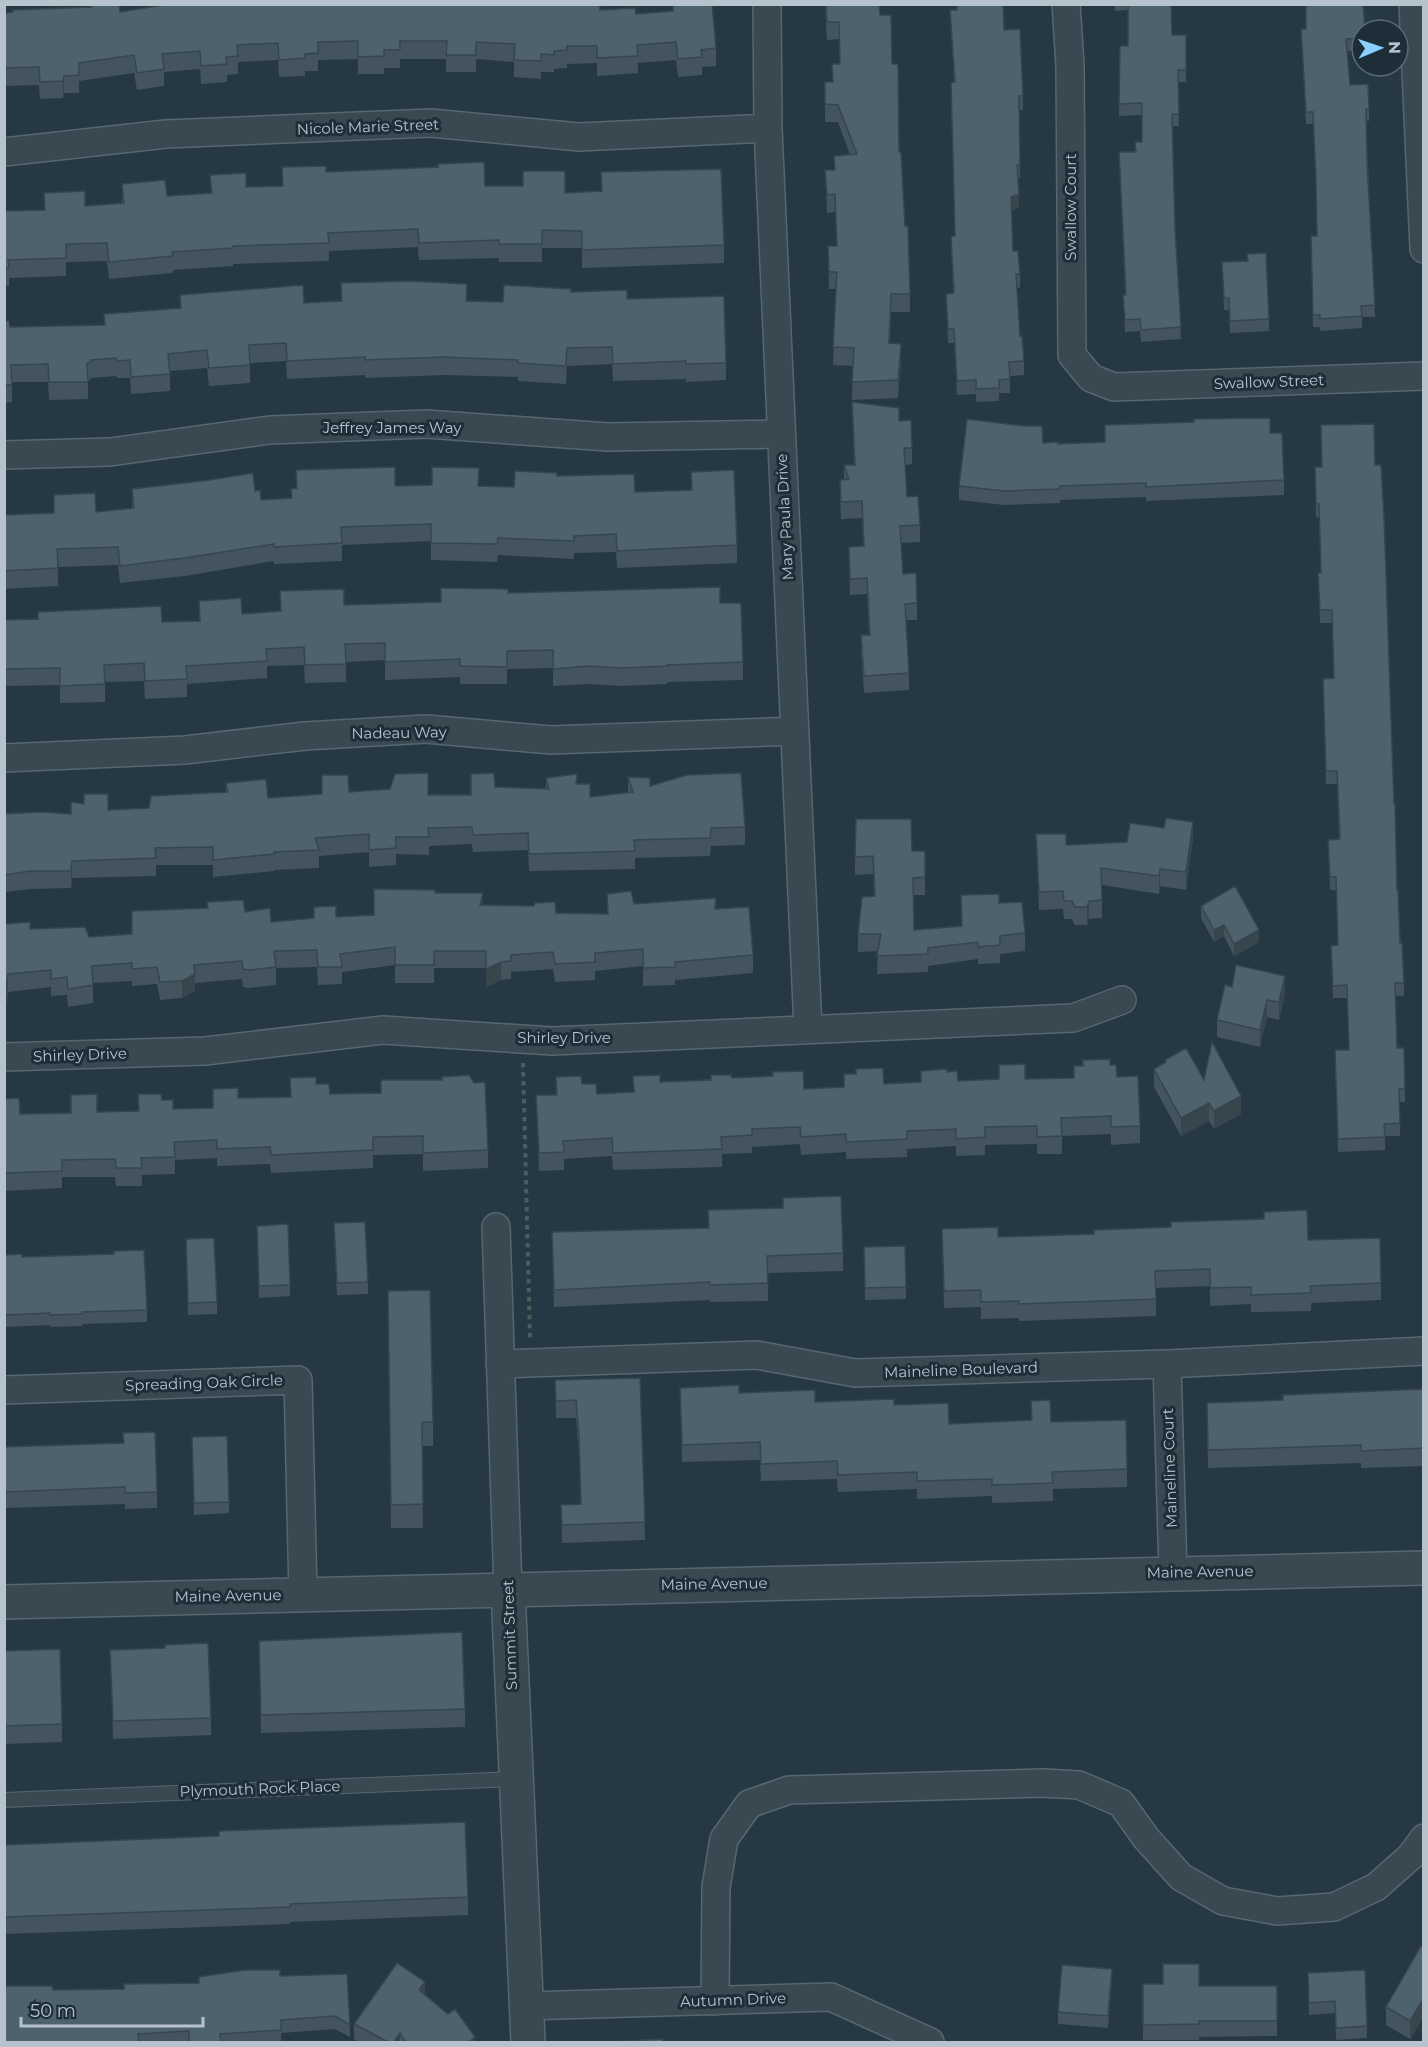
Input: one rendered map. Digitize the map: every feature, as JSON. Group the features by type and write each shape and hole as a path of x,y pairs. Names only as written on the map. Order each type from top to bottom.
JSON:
{"street":[{"name":"Mary Paula Drive","path":"767,4 768,128 808,1029"},
{"name":"Swallow Court","path":"1066,4 1070,65 1072,355 1091,378 1114,387"},
{"path":"1413,4 1424,249"},
{"name":"Nicole Marie Street","path":"4,152 166,134 431,123 579,137 768,128"},
{"name":"Swallow Street","path":"1114,387 1424,376"},
{"name":"Jeffrey James Way","path":"4,454 110,452 270,430 414,424 608,437 782,434"},
{"name":"Nadeau Way","path":"4,758 185,750 305,736 426,729 551,740 795,731"},
{"name":"Shirley Drive","path":"4,1057 204,1051 383,1029 552,1041 1073,1017 1122,1000"},
{"name":"Summit Street","path":"496,1227 515,1779 528,2043"},
{"name":"Maineline Boulevard","path":"500,1364 530,1361 757,1355 855,1373 1167,1364 1424,1351"},
{"name":"Maineline Court","path":"1167,1364 1173,1573"},
{"name":"Spreading Oak Circle","path":"4,1390 298,1380 303,1594"},
{"name":"Maine Avenue","path":"4,1602 1424,1568"},
{"path":"716,2001 716,1887 724,1839 749,1804 789,1790 1043,1783 1079,1785 1121,1803 1146,1838 1181,1877 1223,1901 1277,1911 1334,1907 1376,1887 1411,1856 1424,1838"},
{"name":"Autumn Drive","path":"526,2006 831,1997 930,2043"}],"lane":[{"name":"Plymouth Rock Place","path":"4,1800 515,1779"}],"path":[{"path":"522,1039 530,1361"}],"building":[{"path":"92,4 119,4 120,12 170,4 600,4 600,10 635,8 636,14 673,11 673,4 712,4 716,48 701,50 702,57 678,59 676,42 637,45 638,56 597,58 597,46 567,46 567,50 554,51 554,55 541,54 541,61 514,60 515,44 476,42 476,55 446,55 447,41 400,41 400,50 384,50 384,56 358,57 358,41 318,42 318,53 305,54 305,58 279,60 278,43 237,45 238,56 226,57 227,64 201,66 200,51 162,54 164,69 137,73 134,55 79,63 79,75 64,76 63,81 40,82 39,67 4,68 4,13 13,12 13,10 92,7"},
{"path":"826,4 879,4 880,15 891,15 892,64 898,64 899,152 901,152 905,226 908,226 910,294 891,294 889,343 901,344 898,380 852,382 854,348 833,347 837,272 829,272 828,246 837,246 835,194 827,195 825,170 835,170 834,156 857,154 838,105 825,104 825,82 833,82 832,64 840,64 839,22 827,22"},
{"path":"957,4 1003,4 1004,30 1020,29 1023,96 1019,96 1020,164 1017,165 1019,194 1011,197 1013,251 1018,251 1020,274 1016,274 1024,361 1009,362 1010,379 999,380 999,388 976,389 976,380 957,381 954,329 948,329 946,294 954,293 951,237 955,236 951,83 955,82 950,10 957,10"},
{"path":"1128,4 1171,4 1172,35 1186,35 1186,70 1178,70 1179,114 1172,114 1175,228 1181,327 1141,330 1140,319 1125,320 1123,295 1126,295 1119,152 1136,152 1135,142 1142,142 1142,103 1119,104 1120,46 1128,46"},
{"path":"1306,4 1363,4 1364,18 1350,18 1350,39 1346,39 1350,85 1368,84 1367,162 1375,305 1361,306 1362,316 1320,319 1320,315 1313,315 1311,236 1317,236 1316,180 1313,112 1306,112 1301,29 1306,29"},
{"path":"484,162 485,186 523,186 523,171 565,171 565,193 602,191 601,172 721,169 724,245 582,250 582,231 542,230 542,244 499,244 499,240 419,243 418,229 328,233 329,243 233,246 233,248 172,252 173,256 109,262 107,243 66,244 66,258 8,260 9,268 4,268 4,211 45,210 44,193 85,191 85,206 124,203 122,184 165,180 167,196 212,193 210,175 246,173 246,187 283,186 282,167 326,166 326,172 438,167 438,164"},
{"path":"1266,253 1269,319 1230,321 1229,298 1224,298 1222,262 1248,261 1247,254"},
{"path":"408,281 467,284 466,301 503,302 504,285 571,289 571,292 627,290 627,299 724,296 726,363 686,364 686,361 613,364 612,347 567,348 566,366 518,363 518,360 444,357 365,360 365,357 287,361 286,343 249,345 250,365 209,368 207,350 168,354 170,374 131,377 130,360 117,361 116,358 91,360 87,363 88,382 49,382 48,364 11,365 12,385 4,385 4,321 9,321 10,327 105,325 104,314 181,308 180,295 303,285 304,303 342,301 341,283"},
{"path":"852,402 899,408 899,421 911,420 912,448 904,448 907,497 918,496 920,525 900,526 903,574 916,573 917,603 905,604 909,673 864,676 861,635 870,635 867,578 850,579 849,547 864,546 862,501 841,502 840,480 849,479 844,465 855,465"},
{"path":"1270,418 1270,433 1282,433 1284,480 1146,487 1146,483 1060,486 1060,489 1004,491 959,486 967,419 1042,426 1043,443 1058,442 1058,444 1105,442 1105,425 1194,422 1194,419"},
{"path":"1374,424 1375,465 1381,465 1384,516 1397,890 1404,983 1395,983 1397,1048 1404,1048 1405,1089 1399,1089 1400,1123 1384,1124 1385,1137 1338,1139 1335,1050 1349,1050 1347,985 1333,986 1331,946 1338,945 1336,877 1330,877 1328,840 1340,839 1337,771 1326,771 1323,679 1334,678 1332,610 1320,610 1319,504 1316,504 1315,467 1322,467 1321,425"},
{"path":"395,467 395,486 432,485 432,467 479,468 478,486 514,487 515,471 557,473 557,476 634,474 635,492 692,490 691,472 734,470 737,545 617,551 616,534 574,536 574,541 498,538 497,544 431,543 431,524 341,527 342,543 274,547 274,544 120,566 118,547 57,549 58,568 4,571 4,515 54,513 54,495 95,493 96,512 134,508 132,489 253,473 255,491 260,490 261,500 292,498 291,489 297,488 296,470"},
{"path":"720,587 720,603 741,603 743,662 553,669 553,650 507,651 507,667 460,666 460,659 385,662 385,643 345,644 346,664 305,665 304,647 266,649 267,661 186,666 187,679 145,681 144,663 104,665 105,684 60,686 60,668 4,669 4,620 38,619 38,612 161,606 162,622 200,621 199,601 241,598 242,614 281,611 280,591 344,589 344,605 441,602 441,588 508,589 508,593"},
{"path":"428,773 428,795 471,795 471,774 494,773 495,787 549,789 546,778 577,774 576,784 590,784 590,797 633,792 628,777 650,778 650,786 687,775 741,773 745,827 711,828 710,838 634,840 635,851 529,854 528,833 473,835 472,827 428,828 429,837 396,837 396,848 369,850 369,834 315,838 319,850 274,852 274,854 213,860 213,847 155,848 156,858 72,861 71,871 31,871 4,875 4,814 41,812 71,814 71,802 84,804 84,794 108,794 108,810 149,808 151,796 228,792 226,783 266,779 268,798 322,794 322,775 348,775 349,792 390,789 395,774"},
{"path":"1166,818 1193,822 1186,872 1160,869 1159,876 1101,868 1102,900 1089,901 1087,907 1075,907 1072,901 1064,901 1063,891 1039,892 1036,834 1066,834 1066,845 1127,842 1130,823 1164,828"},
{"path":"856,819 911,819 912,851 925,851 925,877 913,878 914,930 962,926 961,895 999,894 999,903 1022,902 1025,933 1000,936 1000,945 978,947 978,942 928,948 928,954 877,956 881,934 858,934 862,897 875,896 873,856 855,857"},
{"path":"1235,886 1259,930 1234,944 1224,925 1214,930 1201,906"},
{"path":"374,889 483,893 480,905 534,906 535,903 555,902 556,913 608,914 607,894 631,891 634,904 716,898 715,909 749,907 753,955 675,962 675,967 643,968 643,949 595,953 595,962 555,964 553,952 511,955 511,961 501,962 486,969 486,951 434,951 434,965 395,965 395,947 340,954 342,967 318,967 317,950 274,951 276,967 243,969 242,961 194,965 195,974 182,981 160,982 157,967 132,969 132,963 92,966 93,985 68,989 67,977 51,979 51,970 8,974 6,989 4,989 4,924 30,922 30,929 85,927 89,937 132,934 132,911 208,908 207,902 243,900 245,912 270,908 271,922 314,918 314,907 336,906 336,917 374,915"},
{"path":"1236,965 1285,976 1279,1002 1267,1000 1260,1030 1217,1020 1225,985 1232,987"},
{"path":"1212,1042 1241,1096 1214,1111 1209,1103 1181,1118 1154,1069 1186,1048 1204,1080"},
{"path":"1110,1059 1110,1065 1116,1065 1117,1077 1138,1076 1140,1126 1111,1127 1111,1116 1061,1118 1062,1136 1037,1137 1037,1126 985,1127 985,1137 956,1139 956,1129 907,1131 907,1139 846,1142 846,1134 801,1137 800,1127 752,1129 752,1135 721,1137 722,1149 613,1153 612,1138 563,1141 564,1152 539,1153 536,1095 557,1095 556,1077 581,1076 582,1084 596,1084 597,1094 634,1092 633,1076 660,1075 660,1082 711,1080 711,1075 731,1075 732,1078 773,1076 772,1072 803,1071 804,1089 844,1087 844,1074 856,1074 856,1069 883,1068 884,1084 921,1082 921,1071 947,1069 947,1072 957,1071 958,1081 999,1079 999,1065 1025,1064 1025,1079 1074,1078 1074,1066 1084,1066 1082,1060"},
{"path":"469,1075 474,1083 485,1082 488,1150 423,1153 423,1136 373,1137 373,1150 271,1155 270,1147 217,1149 217,1140 174,1142 175,1157 141,1158 142,1168 116,1168 115,1159 62,1160 62,1171 4,1173 4,1099 19,1098 20,1114 71,1113 71,1095 97,1094 97,1112 139,1111 138,1094 161,1094 162,1100 173,1100 173,1109 213,1108 213,1089 238,1088 238,1098 291,1097 290,1078 316,1077 316,1084 329,1084 330,1094 381,1093 381,1080 442,1080 442,1077"},
{"path":"841,1196 843,1253 767,1256 768,1283 710,1285 710,1282 554,1290 552,1232 709,1228 708,1210 783,1208 783,1198"},
{"path":"1307,1210 1308,1240 1380,1238 1381,1283 1310,1286 1311,1293 1251,1295 1251,1287 1210,1288 1210,1269 1155,1271 1156,1299 1019,1304 1019,1301 981,1302 981,1290 944,1291 942,1229 998,1227 998,1237 1094,1234 1094,1230 1171,1227 1171,1222 1264,1219 1264,1212"},
{"path":"365,1222 368,1282 337,1283 334,1223"},
{"path":"288,1224 290,1285 259,1286 257,1226"},
{"path":"214,1238 217,1302 188,1303 186,1239"},
{"path":"905,1246 906,1287 865,1288 864,1247"},
{"path":"144,1250 147,1310 4,1315 4,1255 22,1254 22,1257 114,1254 114,1251"},
{"path":"430,1290 433,1422 422,1422 423,1504 391,1505 388,1291"},
{"path":"640,1378 645,1522 562,1525 561,1505 581,1504 579,1439 576,1400 556,1401 555,1380"},
{"path":"739,1385 739,1393 815,1390 815,1402 894,1399 894,1405 948,1403 949,1424 1032,1420 1031,1401 1050,1400 1051,1422 1126,1420 1127,1469 1052,1472 1053,1483 992,1485 992,1479 917,1481 917,1472 838,1475 837,1461 761,1464 760,1442 682,1445 680,1388"},
{"path":"1424,1389 1424,1448 1361,1451 1361,1445 1208,1450 1207,1403 1283,1400 1283,1395"},
{"path":"155,1432 157,1492 125,1493 125,1487 4,1492 4,1447 124,1443 123,1433"},
{"path":"227,1436 229,1502 194,1503 192,1437"},
{"path":"462,1632 465,1709 261,1715 259,1641"},
{"path":"208,1643 211,1718 113,1721 110,1650 165,1648 165,1645"},
{"path":"60,1649 62,1724 4,1726 4,1651"},
{"path":"465,1822 468,1897 290,1904 290,1907 4,1917 4,1845 219,1836 219,1831"},
{"path":"1421,1946 1424,1947 1424,1998 1410,2021 1386,2007"},
{"path":"397,1963 425,1982 419,1990 448,2014 455,2009 475,2037 467,2043 406,2043 400,2033 393,2043 390,2043 354,2024"},
{"path":"1163,1964 1199,1964 1199,1986 1277,1986 1277,2021 1199,2021 1199,2024 1143,2025 1143,1984 1163,1984"},
{"path":"1062,1965 1112,1969 1108,2016 1058,2012"},
{"path":"244,1970 280,1970 280,1976 347,1974 350,2025 335,2016 281,2020 281,2030 220,2034 221,2042 215,2043 189,2043 189,2031 138,2034 139,2043 4,2043 4,1986 52,1986 53,1990 124,1989 124,1984 199,1983 199,1977"},
{"path":"1365,1970 1367,2026 1336,2028 1335,2001 1309,2003 1308,1973"},
{"path":"663,2039 663,2043 608,2043 608,2042"}]}
